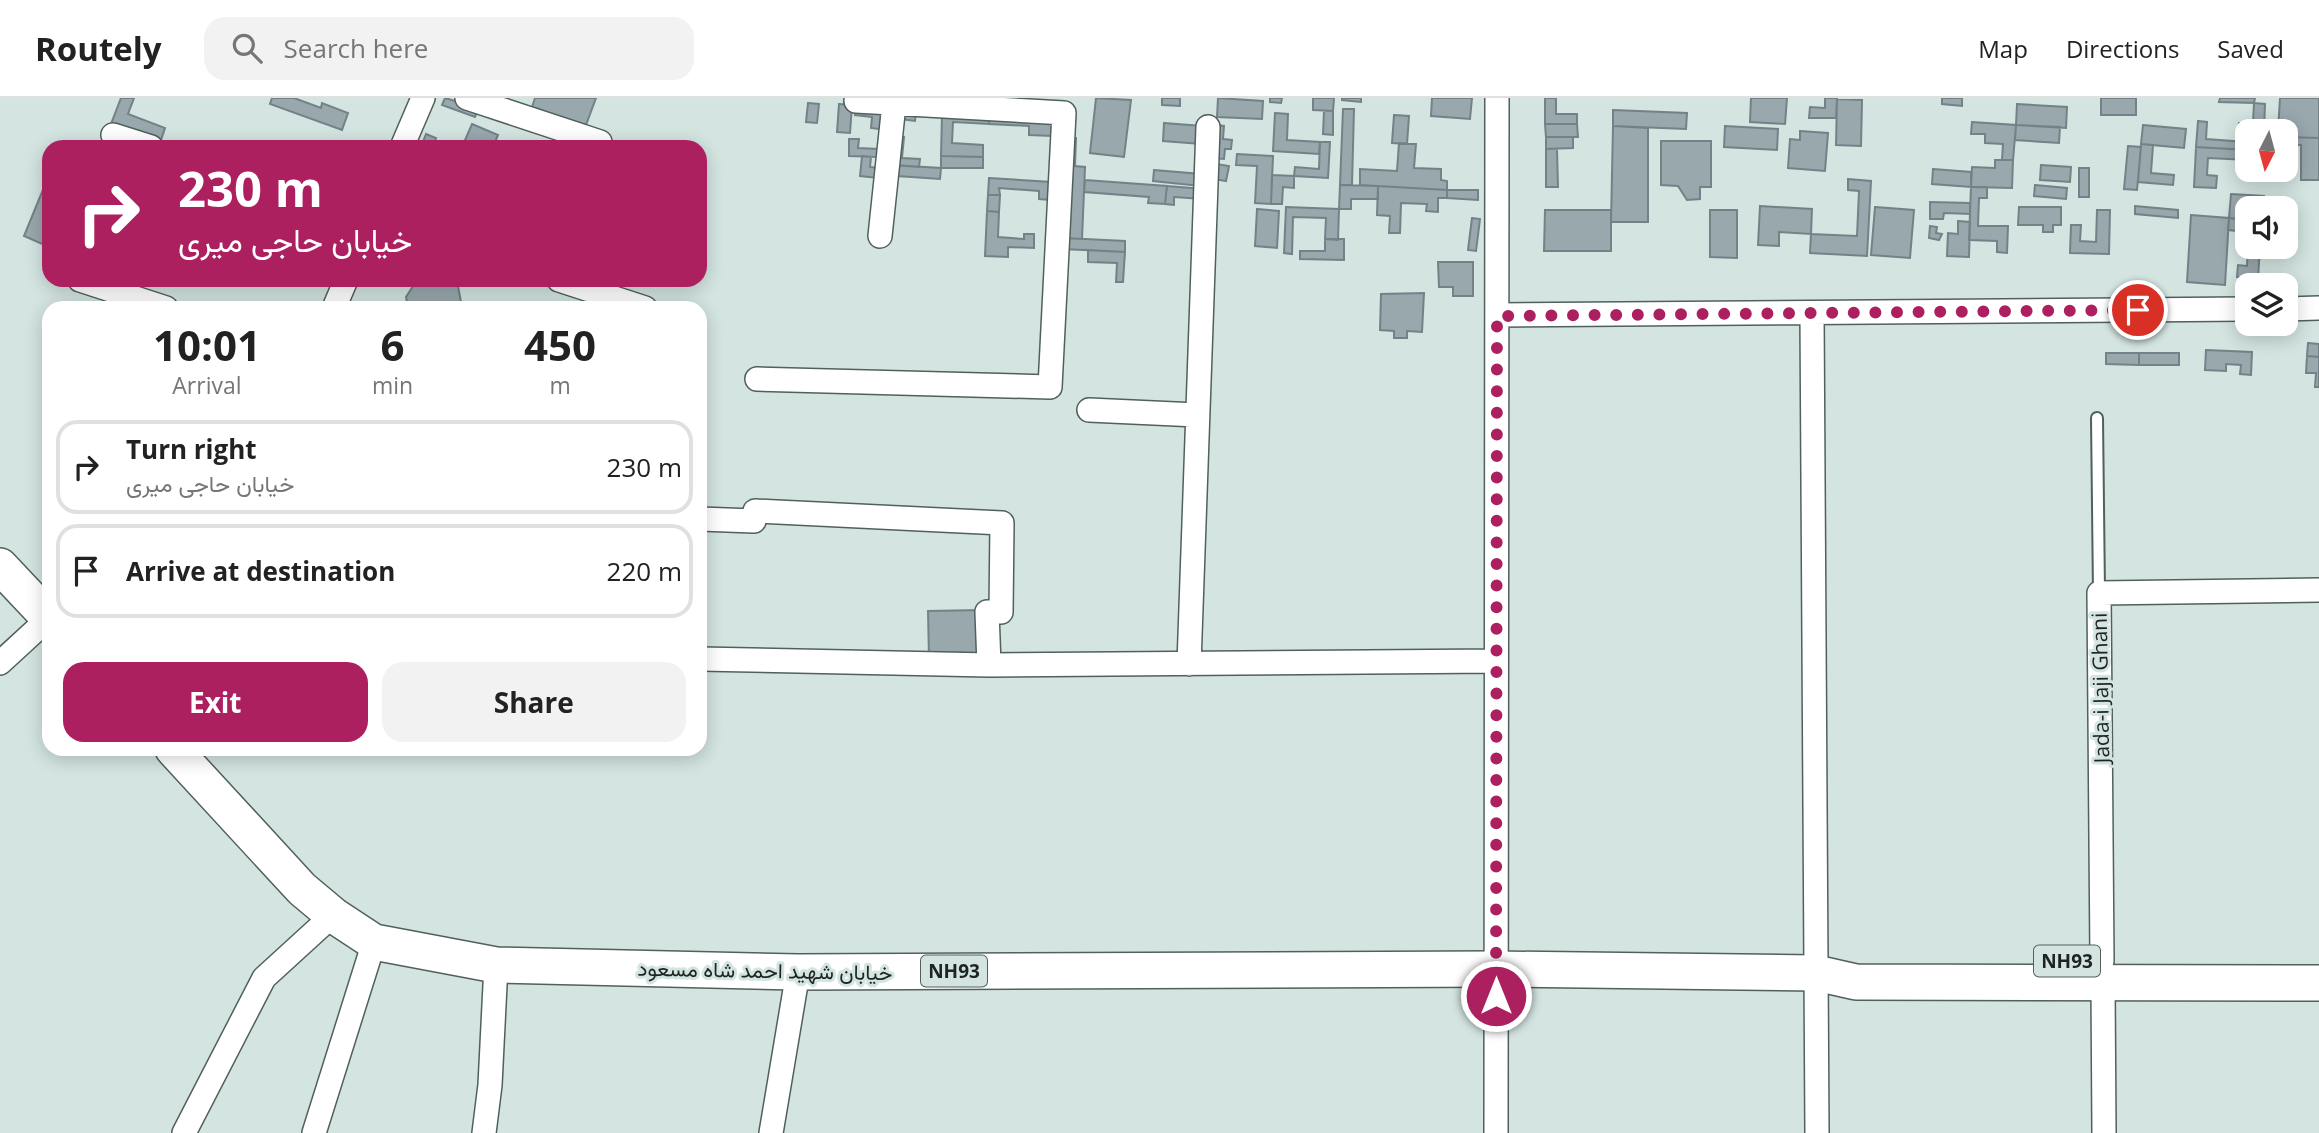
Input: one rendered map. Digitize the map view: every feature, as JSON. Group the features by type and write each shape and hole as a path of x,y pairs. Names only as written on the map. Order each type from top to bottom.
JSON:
{"main road":[{"path":"0,566 42,611"},
{"name":"خیابان شهید احمد شاه مسعود","path":"179,756 302,889 333,915 374,943 496,965 798,972 1496,969 1816,972 1856,982 2102,973 2319,960"},
{"name":"خیابان شهید احمد شاه مسعود","path":"2102,973 2319,983"}],"street":[{"path":"405,140 423,98"},
{"path":"467,98 594,140"},
{"path":"757,379 1050,387 1063,113 894,104 856,101 857,98"},
{"path":"1496,1133 1497,98"},
{"path":"880,236 894,104"},
{"path":"1189,664 1208,127"},
{"path":"113,135 129,140"},
{"path":"102,287 144,301"},
{"path":"580,287 624,301"},
{"path":"2298,309 2319,308"},
{"path":"1497,316 2235,309"},
{"path":"1812,313 1817,1133"},
{"path":"1089,410 1197,415"},
{"path":"707,519 754,520 755,511 1002,523 1001,612 987,612 989,665"},
{"name":"Jada-i Jaji Ghani","path":"2104,1133 2099,593 2319,590"},
{"path":"0,663 42,624"},
{"path":"707,659 989,665 1496,661"},
{"path":"184,1133 264,978 333,915"},
{"path":"314,1133 374,943"},
{"path":"484,1133 491,1085 496,965"},
{"path":"771,1133 798,972"}],"lane":[{"path":"2097,418 2099,593"}],"building":[{"path":"121,98 134,98 128,114 165,128 161,140 152,140 111,124"},
{"path":"272,98 294,98 321,108 322,103 348,113 342,130 270,104"},
{"path":"445,98 479,108 475,117 442,105"},
{"path":"535,98 596,98 586,125 532,107"},
{"path":"1096,98 1131,100 1124,157 1090,153"},
{"path":"1162,98 1180,98 1180,106 1162,105"},
{"path":"1218,98 1263,101 1262,119 1217,117"},
{"path":"1270,98 1282,98 1281,103 1270,102"},
{"path":"1313,98 1334,98 1333,111 1313,110"},
{"path":"1361,98 1361,102 1342,100"},
{"path":"1432,98 1472,98 1470,119 1431,116"},
{"path":"1545,98 1556,98 1556,114 1577,114 1577,124 1545,124"},
{"path":"1751,98 1787,98 1785,124 1750,122"},
{"path":"1825,98 1837,98 1836,118 1809,118 1810,107 1825,108"},
{"path":"1942,98 1962,98 1962,106 1942,104"},
{"path":"2101,98 2136,98 2136,115 2101,115"},
{"path":"2220,98 2255,98 2254,103 2219,102"},
{"path":"2280,98 2319,98 2319,138 2298,137 2298,119 2279,119"},
{"path":"1837,99 1862,100 1861,146 1836,145"},
{"path":"808,103 819,104 817,123 806,122"},
{"path":"2254,103 2265,104 2264,119 2253,119"},
{"path":"839,104 852,105 850,133 837,132"},
{"path":"2017,104 2067,107 2066,128 2016,125"},
{"path":"856,106 889,110 886,130 871,128 872,117 855,115"},
{"path":"1343,109 1354,109 1352,185 1340,185"},
{"path":"900,110 916,112 915,121 899,119"},
{"path":"1613,110 1687,113 1686,129 1613,126"},
{"path":"1324,111 1333,111 1333,135 1323,134"},
{"path":"1275,113 1288,114 1287,140 1320,142 1319,154 1273,151"},
{"path":"942,114 989,116 989,124 953,122 952,143 983,145 983,157 941,156"},
{"path":"1394,115 1409,116 1407,144 1392,143"},
{"path":"989,116 1053,119 1052,136 1029,135 1029,126 989,124"},
{"path":"2198,121 2207,122 2206,139 2235,141 2235,149 2196,147"},
{"path":"1972,122 2016,125 2013,160 2002,160 2003,144 1985,143 1985,134 1971,134"},
{"path":"1164,123 1202,126 1201,144 1163,141"},
{"path":"472,124 498,135 496,140 465,140"},
{"path":"1545,124 1577,124 1578,137 1546,137"},
{"path":"1215,125 1224,126 1223,139 1232,140 1231,149 1225,149 1224,159 1213,158"},
{"path":"2016,125 2060,127 2059,143 2015,140"},
{"path":"2143,125 2186,129 2184,148 2141,144"},
{"path":"1613,126 1648,128 1648,222 1611,222"},
{"path":"1725,126 1778,129 1777,150 1724,147"},
{"path":"1800,131 1828,133 1825,171 1788,168 1790,139 1800,140"},
{"path":"426,134 436,138 435,140 424,140"},
{"path":"894,136 904,137 902,158 920,159 919,167 892,165"},
{"path":"1546,137 1573,137 1573,148 1546,149"},
{"path":"2298,137 2319,138 2319,180 2301,180 2301,145 2298,145"},
{"path":"1068,138 1076,138 1075,166 1085,167 1082,239 1064,238"},
{"path":"849,139 859,139 858,148 879,149 879,157 849,156"},
{"path":"1661,141 1711,141 1711,187 1700,187 1700,199 1687,200 1678,186 1661,185"},
{"path":"1320,142 1330,142 1328,178 1294,176 1295,167 1319,169"},
{"path":"1399,143 1416,144 1414,168 1441,169 1441,180 1447,181 1447,190 1360,185 1360,169 1397,171"},
{"path":"2141,144 2153,145 2151,173 2174,175 2173,185 2138,182"},
{"path":"2128,146 2141,147 2137,190 2124,189"},
{"path":"2196,147 2235,149 2235,159 2208,158 2207,175 2217,176 2216,188 2194,187"},
{"path":"1546,149 1557,149 1558,187 1546,187"},
{"path":"1237,154 1273,156 1271,204 1255,203 1257,166 1236,165"},
{"path":"862,156 871,157 870,167 878,168 878,178 860,176"},
{"path":"941,156 983,157 983,168 941,168"},
{"path":"1995,160 2013,160 2012,188 1971,187 1972,167 1995,168"},
{"path":"1216,164 1229,166 1226,181 1214,179"},
{"path":"892,165 941,168 940,179 897,176"},
{"path":"2041,165 2071,167 2070,182 2040,180"},
{"path":"2079,168 2089,168 2089,197 2079,197"},
{"path":"1933,169 1971,172 1971,187 1932,184"},
{"path":"1154,170 1201,174 1200,186 1153,181"},
{"path":"1272,175 1294,176 1294,188 1283,187 1282,204 1271,204"},
{"path":"989,178 1051,182 1050,200 1039,199 1039,191 999,188 1000,195 988,195"},
{"path":"1848,179 1871,181 1867,256 1810,253 1811,234 1857,236 1859,191 1848,190"},
{"path":"1085,180 1167,186 1165,204 1148,203 1149,197 1084,192"},
{"path":"1340,185 1378,186 1378,199 1351,199 1351,209 1339,209"},
{"path":"2035,185 2067,188 2066,199 2034,196"},
{"path":"1167,186 1203,189 1202,199 1174,197 1174,205 1165,204"},
{"path":"1378,186 1447,190 1447,198 1438,198 1438,212 1426,211 1427,204 1401,203 1400,233 1389,233 1390,216 1377,215"},
{"path":"1971,187 1987,187 1987,198 1979,198 1978,226 2008,226 2007,253 1997,252 1997,241 1969,240"},
{"path":"1447,190 1478,190 1478,200 1447,198"},
{"path":"42,192 42,244 24,236"},
{"path":"2231,194 2264,196 2235,196 2235,219 2229,218"},
{"path":"988,195 1000,195 999,212 987,211"},
{"path":"1930,202 1970,203 1970,214 1944,213 1943,219 1930,219"},
{"path":"1760,206 1812,209 1811,234 1779,232 1779,246 1758,245"},
{"path":"2135,206 2178,210 2178,218 2135,214"},
{"path":"1286,207 1339,209 1338,240 1325,239 1326,218 1293,217 1292,254 1284,253"},
{"path":"1875,207 1914,210 1910,258 1871,255"},
{"path":"2019,207 2061,207 2061,225 2053,225 2053,232 2043,232 2043,225 2018,225"},
{"path":"1257,209 1279,211 1277,248 1255,246"},
{"path":"1545,210 1611,210 1611,251 1544,251"},
{"path":"1710,210 1737,210 1737,258 1710,257"},
{"path":"2097,210 2110,210 2109,254 2070,253 2071,225 2081,225 2080,241 2096,242"},
{"path":"987,211 999,212 998,237 1024,239 1024,234 1034,234 1034,248 1008,247 1008,257 985,256"},
{"path":"2191,215 2229,218 2225,285 2187,282"},
{"path":"1472,218 1480,219 1476,251 1468,250"},
{"path":"2229,218 2235,219 2235,231 2228,230"},
{"path":"1958,221 1970,222 1969,257 1947,256 1948,233 1958,234"},
{"path":"1930,226 1937,227 1936,233 1942,234 1939,240 1929,238"},
{"path":"1064,238 1125,241 1125,252 1063,249"},
{"path":"1325,239 1344,239 1344,260 1300,259 1300,251 1325,251"},
{"path":"1088,250 1125,252 1123,282 1116,282 1117,263 1088,262"},
{"path":"2247,259 2259,259 2258,273 2237,273 2238,265 2247,266"},
{"path":"1438,262 1473,262 1473,296 1453,296 1453,287 1439,287"},
{"path":"412,287 458,287 461,301 407,301 406,297"},
{"path":"1424,293 1422,332 1407,331 1407,338 1394,338 1394,331 1380,330 1381,294"},
{"path":"2308,343 2319,344 2319,357 2307,356"},
{"path":"2206,350 2252,352 2251,375 2240,374 2241,365 2226,364 2226,371 2205,370"},
{"path":"2106,353 2139,353 2139,365 2106,364"},
{"path":"2139,353 2179,353 2179,365 2139,365"},
{"path":"2307,356 2319,357 2319,387 2315,387 2316,373 2306,373"},
{"path":"981,610 983,658 929,658 928,611"}],"route":[{"path":"1496,996 1497,316 2138,310"}]}
